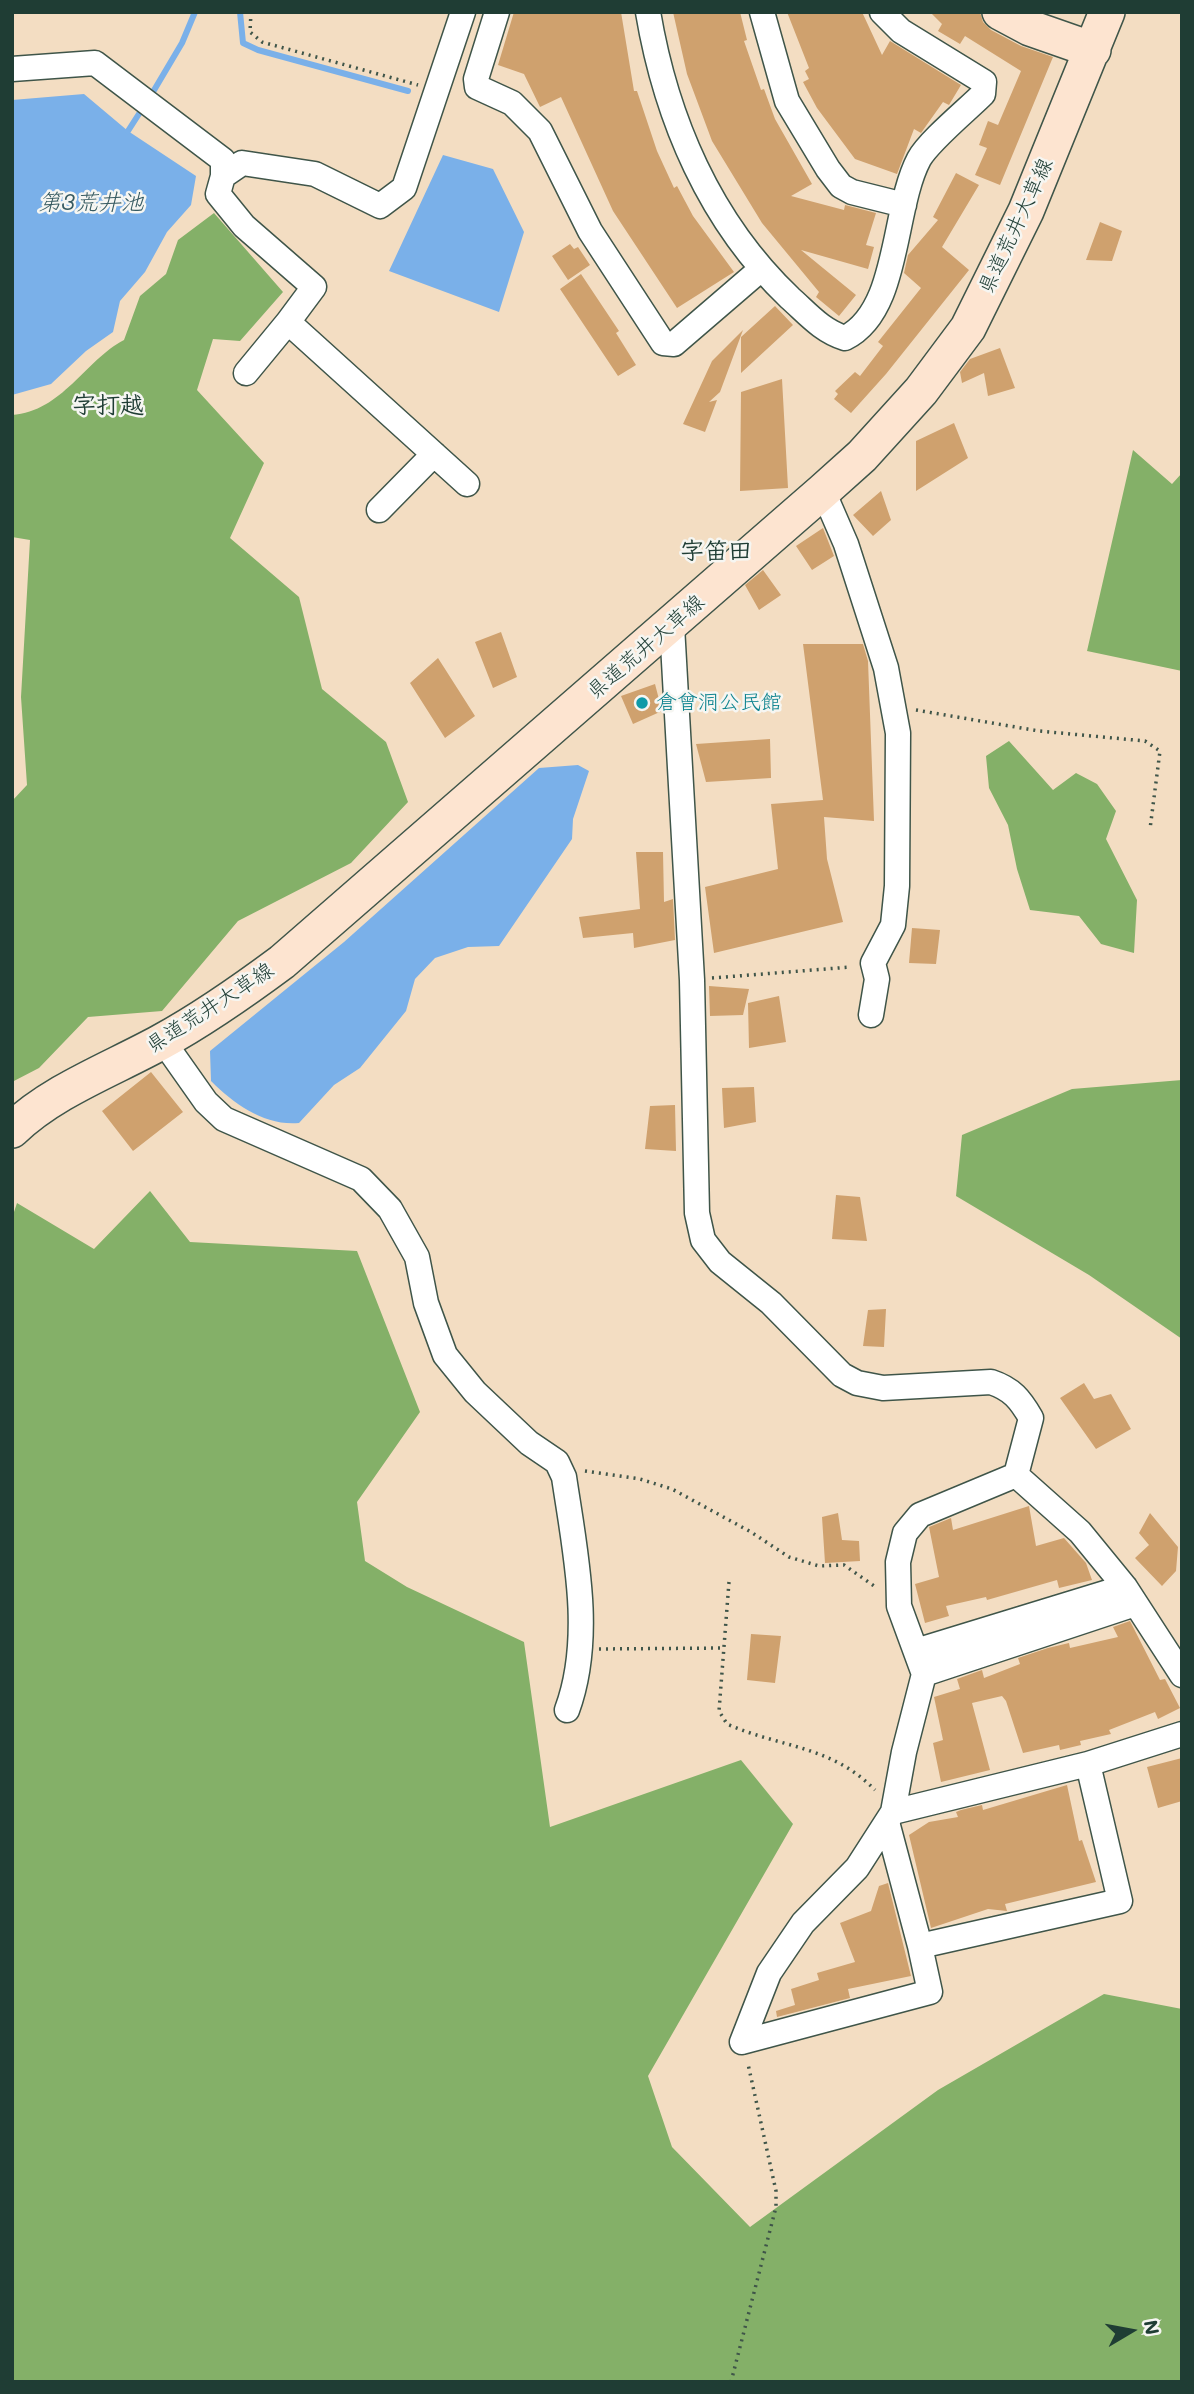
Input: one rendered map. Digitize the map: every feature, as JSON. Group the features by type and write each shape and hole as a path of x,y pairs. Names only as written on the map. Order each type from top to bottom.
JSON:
{"main road":[{"path":"1000,12 1030,28 1093,51"},
{"name":"県道荒井大草線","path":"12,1130 60,1096 163,1041 230,1000 282,962 672,626 862,456 921,391 968,328 1026,211 1107,12"}],"street":[{"path":"223,176 242,163 315,174 380,206 404,188 463,12"},
{"path":"497,12 476,79 477,87 512,103 529,116 540,131 590,231 663,343 674,344 760,270"},
{"path":"648,12 668,101 687,152 717,208 760,270 828,333 845,338 858,332 880,299 904,205 919,159 983,94 985,88 984,82 901,32 882,12"},
{"path":"762,12 787,101 828,169 841,186 852,192 904,205"},
{"path":"12,69 95,63 223,160 223,176 218,194 244,226 314,287 246,373"},
{"path":"288,322 467,484"},
{"path":"379,510 434,454"},
{"path":"823,491 846,544 886,667 898,733 897,886 893,925 873,963 877,979 871,1015"},
{"path":"672,626 692,980 696,1200 703,1240 720,1262 771,1303 842,1375 857,1383 883,1388 991,1382 1006,1387 1018,1397 1031,1419 1016,1475"},
{"path":"163,1041 206,1102 224,1119 361,1178 390,1209 417,1257 426,1303 445,1355 475,1392 559,1466 564,1477 575,1551 580,1649 567,1710"},
{"path":"1016,1475 1080,1532 1130,1595 1182,1675"},
{"path":"742,2042 769,1973 803,1923 857,1868 891,1813 925,1674 899,1598 898,1562 905,1533 920,1515 1016,1475"},
{"path":"916,1650 1130,1595"},
{"path":"925,1674 1130,1595"},
{"path":"891,1813 1088,1764 1182,1734"},
{"path":"920,1947 1120,1901 1088,1764"},
{"path":"742,2042 930,1992 891,1813"}],"path":[{"path":"251,12 250,32 262,42 436,90"},
{"path":"893,706 1039,731 1145,741 1160,751 1150,829"},
{"path":"692,980 873,963"},
{"path":"559,1466 640,1479 672,1489 751,1532 789,1558 819,1566 844,1565 886,1595 899,1598"},
{"path":"729,1583 719,1711 727,1724 833,1759 858,1773 891,1813"},
{"path":"580,1649 724,1648"},
{"path":"731,2382 776,2207 776,2191 742,2042"}],"green space":[{"path":"214,213 283,292 240,341 213,339 197,390 264,463 230,538 299,597 322,689 386,742 408,802 351,863 238,921 162,1011 88,1017 39,1068 12,1082 12,801 27,785 21,697 30,540 12,537 12,415 45,405 124,340 140,296 166,274 178,240"},
{"path":"1133,450 1172,484 1182,473 1182,671 1087,651"},
{"path":"1009,741 1053,790 1076,773 1097,784 1116,811 1106,839 1137,900 1134,953 1101,944 1079,916 1030,910 1017,869 1008,825 989,788 986,756"},
{"path":"1182,1080 1182,1339 1089,1275 956,1196 962,1135 1072,1089"},
{"path":"150,1191 190,1242 357,1251 420,1412 357,1502 365,1561 407,1587 524,1642 550,1827 741,1760 793,1824 648,2076 672,2147 750,2227 938,2090 1104,1994 1182,2009 1182,2382 12,2382 12,1218 17,1203 94,1249"}],"water":[{"name":"第3荒井池","path":"84,94 128,131 196,176 191,205 167,232 145,272 120,301 113,332 86,351 51,384 12,395 12,100"},
{"path":"443,155 493,169 524,232 499,312 389,271"},
{"path":"578,765 589,771 573,819 572,839 499,946 468,947 435,958 415,979 406,1011 360,1068 334,1085 299,1123 274,1121 251,1112 211,1081 210,1051 344,942 539,768"}],"building":[{"path":"514,12 621,12 634,91 637,91 657,151 674,188 677,186 693,216 734,272 677,308 613,211 561,97 540,107 524,74 498,65"},
{"path":"673,12 740,12 747,40 744,41 761,90 764,89 775,119 812,184 791,196 844,210 845,205 876,213 866,245 874,247 868,269 801,250 856,295 839,316 816,297 819,292 762,223 712,141 687,74"},
{"path":"787,12 862,12 882,55 890,41 961,85 949,105 943,102 921,133 914,129 897,174 855,159 817,108 803,82 809,79 805,71 809,68"},
{"path":"930,12 980,12 983,22 991,30 1021,46 1053,57 1000,185 975,175 987,148 979,145 988,121 998,125 1021,71 965,36 960,44 938,31 942,24"},
{"path":"956,173 979,185 942,247 969,270 886,374 851,413 834,399 838,394 835,391 855,372 860,376 883,346 878,342 921,288 904,273 908,255 938,220 933,217"},
{"path":"1100,222 1122,231 1112,261 1086,260"},
{"path":"570,244 574,249 578,247 590,265 568,280 552,256"},
{"path":"581,274 619,331 616,333 636,365 618,376 560,289"},
{"path":"775,306 793,325 741,373 741,337"},
{"path":"743,330 720,392 709,402 717,400 705,432 683,424 712,361"},
{"path":"1000,348 1015,388 988,396 984,373 962,383 960,372 970,359"},
{"path":"782,379 788,488 740,491 741,392"},
{"path":"954,423 968,458 916,491 916,441"},
{"path":"881,491 891,520 873,536 853,515"},
{"path":"823,528 834,556 812,570 796,546"},
{"path":"763,570 781,595 759,610 745,585"},
{"path":"501,632 517,677 493,688 475,642"},
{"path":"803,644 863,644 868,661 874,821 824,817 827,859 843,922 714,953 705,887 778,869 771,804 823,800"},
{"path":"438,658 475,716 445,738 410,683"},
{"name":"倉曾洞公民館","path":"655,684 662,711 633,724 621,696"},
{"path":"770,739 771,778 706,782 696,744"},
{"path":"636,852 663,852 664,902 673,899 675,940 634,948 633,933 583,938 579,917 640,909"},
{"path":"912,928 940,930 936,964 909,963"},
{"path":"709,986 749,989 743,1015 710,1016"},
{"path":"779,996 786,1042 749,1048 748,1003"},
{"path":"151,1072 183,1112 133,1151 102,1111"},
{"path":"754,1087 756,1122 724,1128 722,1088"},
{"path":"675,1105 676,1151 645,1149 650,1106"},
{"path":"836,1195 860,1197 867,1241 832,1239"},
{"path":"886,1309 884,1347 863,1346 868,1310"},
{"path":"1084,1383 1094,1399 1111,1394 1131,1429 1096,1449 1060,1398"},
{"path":"1029,1506 1036,1546 1064,1538 1086,1563 1092,1580 1059,1588 1057,1580 987,1600 986,1597 946,1606 949,1616 925,1623 915,1584 939,1577 929,1527 951,1518 953,1530"},
{"path":"838,1513 842,1540 859,1541 860,1561 825,1563 822,1517"},
{"path":"1150,1513 1178,1547 1176,1571 1162,1586 1135,1558 1149,1545 1139,1533"},
{"path":"1130,1621 1160,1680 1165,1679 1180,1708 1158,1719 1155,1712 1109,1730 1111,1734 1080,1741 1081,1745 1060,1750 1059,1745 1023,1753 1002,1696 972,1703 990,1770 941,1782 933,1743 943,1740 934,1697 960,1689 957,1679 982,1670 984,1678 1020,1664 1018,1658 1048,1648 1069,1643 1070,1648 1118,1637 1113,1627"},
{"path":"751,1634 781,1636 775,1683 747,1680"},
{"path":"1182,1758 1182,1801 1158,1808 1147,1767"},
{"path":"1067,1785 1079,1841 1082,1840 1096,1882 1005,1904 1007,1911 988,1909 931,1928 909,1835 929,1822 958,1817 956,1812 961,1810 982,1805 983,1810"},
{"path":"888,1883 911,1976 848,1989 850,1998 777,2017 776,2011 795,2005 791,1989 819,1980 817,1973 855,1962 840,1923 871,1911 879,1886"}],"waterway":[{"path":"150,97 182,43 195,12"},
{"path":"240,12 243,43 258,50 408,91"},
{"path":"128,131 144,106"}],"place":[{"name":"倉曾洞公民館","path":"642,703"}],"district":[{"name":"字打越","path":"108,406"},
{"name":"字笛田","path":"716,552"}]}
